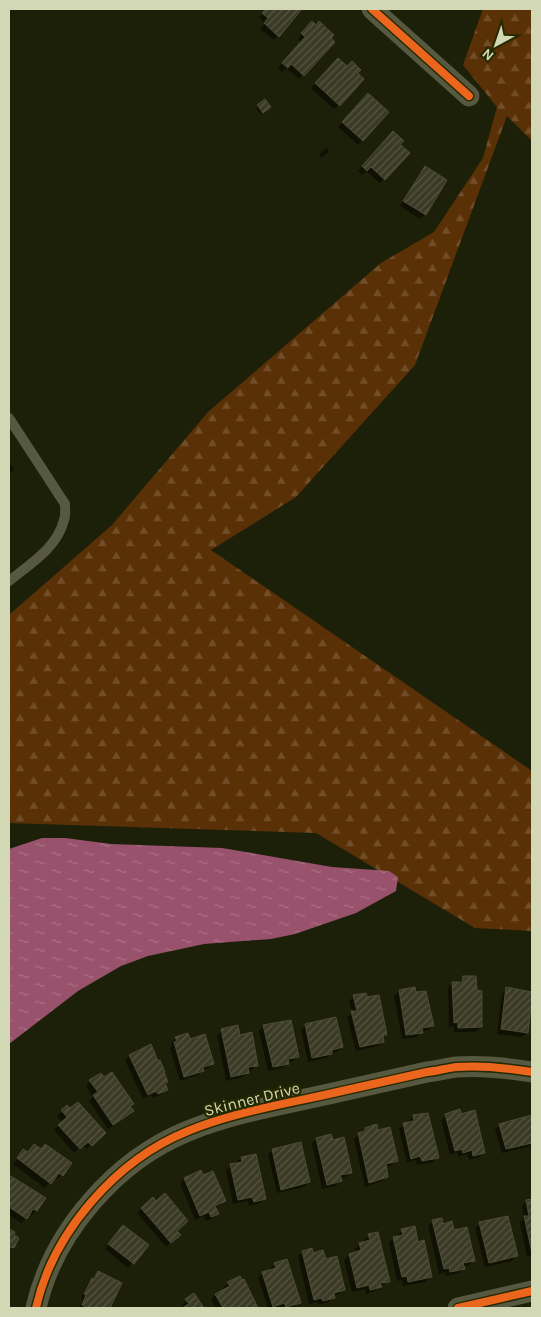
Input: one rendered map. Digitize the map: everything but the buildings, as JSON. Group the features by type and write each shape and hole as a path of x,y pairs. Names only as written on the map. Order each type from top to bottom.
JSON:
{"street":[{"path":"372,9 470,96"},
{"name":"Skinner Drive","path":"36,1308 41,1290 57,1252 87,1208 129,1164 186,1132 211,1122 257,1110 454,1067 509,1068 532,1072"},
{"path":"458,1308 532,1292"}],"lane":[{"path":"9,418 65,504 65,519 49,547 38,559 9,581"}],"green space":[{"path":"483,9 532,9 532,141 507,116 415,365 296,497 211,550 532,771 532,931 475,928 316,833 9,823 9,615 112,525 208,412 381,263 434,232 483,158 497,107 463,65"}],"water":[{"path":"42,838 65,838 111,844 222,848 332,867 389,871 398,877 396,891 356,913 295,934 271,939 204,944 148,956 121,966 78,991 9,1044 9,849"}],"cycle path":[{"path":"372,9 469,96"},
{"path":"36,1308 44,1280 57,1252 91,1202 136,1160 161,1144 188,1131 264,1108 450,1068 467,1066 532,1072"},
{"path":"458,1308 532,1291"}]}
